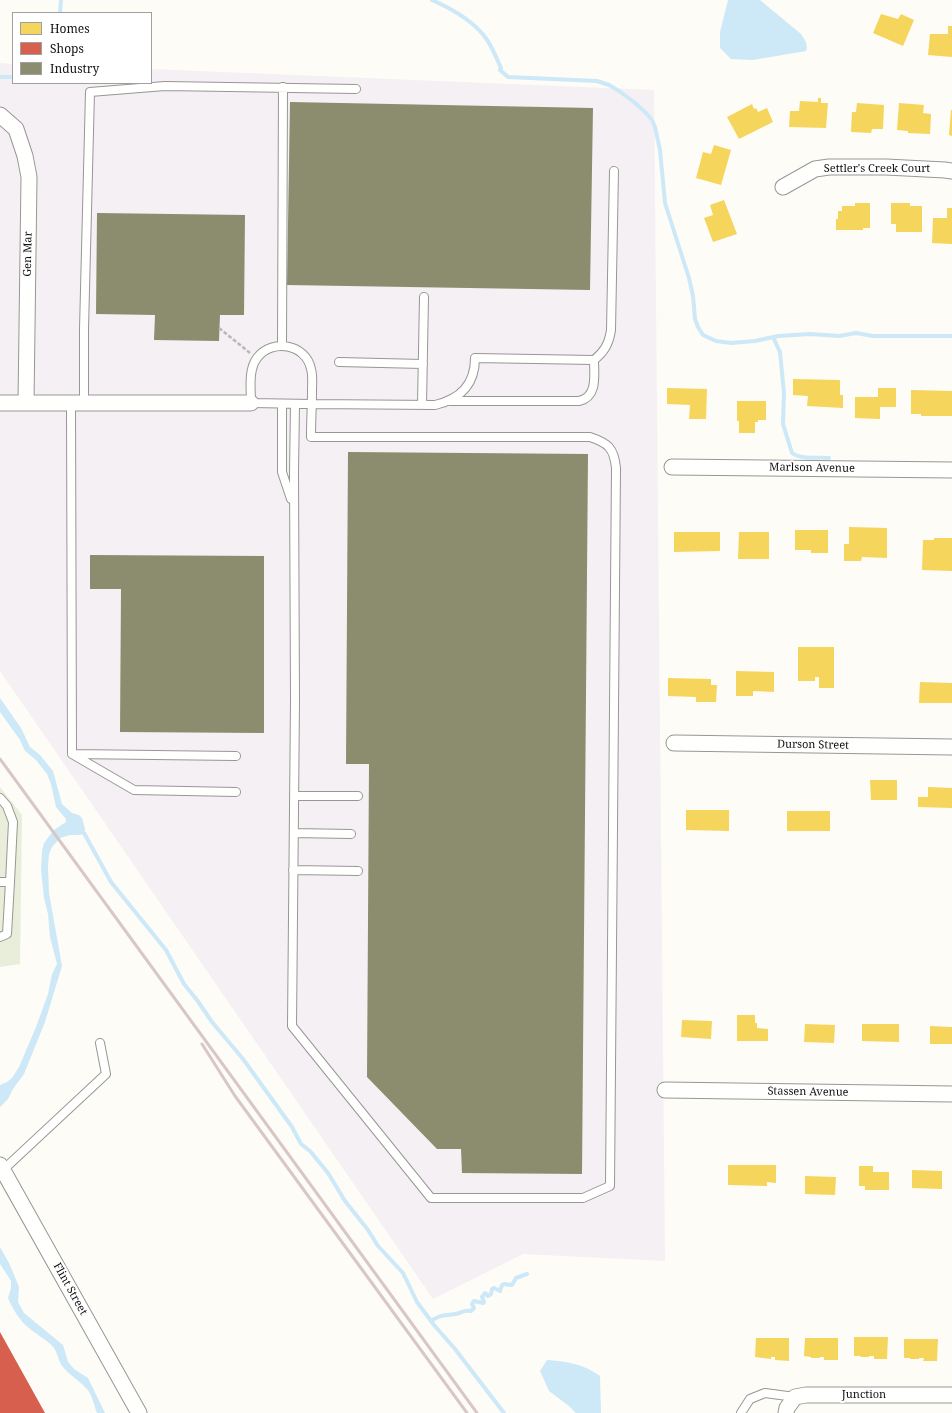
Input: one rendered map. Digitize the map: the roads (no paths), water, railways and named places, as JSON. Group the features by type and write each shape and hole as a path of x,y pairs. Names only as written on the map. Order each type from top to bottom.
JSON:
{"street":[{"name":"Gen Mar","path":"0,115 16,129 26,156 29,177 26,403"},
{"name":"Settler's Creek Court","path":"783,187 815,169 829,166 886,167 952,171"},
{"path":"0,403 251,403"},
{"name":"Marlson Avenue","path":"672,467 952,470"},
{"name":"Durson Street","path":"674,743 952,747"},
{"name":"Stassen Avenue","path":"665,1090 952,1094"},
{"name":"Flint Street","path":"1,1168 139,1413"},
{"name":"Junction","path":"795,1398 806,1394 952,1395"},
{"path":"786,1413 787,1408 795,1398"}],"lane":[{"path":"72,754 78,403 84,322 90,92 165,86 356,88"},
{"path":"282,346 283,87"},
{"path":"295,404 292,1026 431,1198 583,1198 610,1186 615,456 609,446 600,440 590,437 311,437 312,404 311,369 301,352 292,347 272,347 263,352 256,359 252,368 251,403 282,404 295,404 312,404 435,405 450,401 457,397 468,386 474,373 475,358 594,360 601,355 606,348 611,330 614,171"},
{"path":"422,405 424,297"},
{"path":"450,401 579,401 589,396 594,386 594,360"},
{"path":"339,362 423,364"},
{"path":"282,404 282,472 294,506"},
{"path":"72,754 236,756"},
{"path":"72,754 134,790 236,792"},
{"path":"294,796 358,796"},
{"path":"0,798 7,806 13,822 7,934 0,937"},
{"path":"294,833 351,834"},
{"path":"293,870 358,871"},
{"path":"0,882 10,882"},
{"path":"1,1168 106,1074 100,1043"},
{"path":"742,1413 750,1399 765,1393 795,1398"}],"water":[{"path":"728,0 760,0 801,34 806,42 806,51 753,60 731,59 720,48 720,32"},
{"path":"0,698 21,728 30,747 40,755 53,771 62,804 72,813 79,815 82,818 85,829 84,833 80,835 70,835 60,838 52,847 49,854 49,893 62,966 45,1022 24,1074 8,1099 0,1107 0,1085 12,1078 19,1067 36,1027 48,994 52,974 57,964 50,937 48,914 44,898 41,869 42,851 44,843 50,835 54,830 66,822 66,819 56,807 51,784 47,774 36,760 25,751 20,740 0,712"},
{"path":"0,1247 9,1263 19,1287 18,1302 24,1313 63,1345 68,1362 74,1369 88,1378 105,1413 97,1413 88,1390 63,1367 54,1348 30,1329 16,1313 8,1298 11,1288 11,1281 0,1264"},
{"path":"547,1360 575,1364 587,1368 600,1376 601,1413 576,1413 549,1391 540,1371"}],"waterway":[{"path":"60,12 61,0"},
{"path":"432,0 461,16 480,31 492,48 501,68 500,70 508,77 597,81 609,85 619,91 634,102 652,120 660,150 665,203 689,278 693,296 695,319 703,335 716,341 731,343 755,341 778,336 810,334 839,336 856,333 873,336 952,336"},
{"path":"0,77 12,77"},
{"path":"773,337 780,352 784,393 783,424 792,453 800,457 829,458"},
{"path":"79,831 84,833 111,882 166,950 184,984 212,1022 243,1059 292,1127 301,1144 310,1151 328,1173 345,1201 368,1230 378,1246 403,1273 417,1302 434,1325 455,1349 504,1413"},
{"path":"431,1321 440,1316 471,1311 474,1308 472,1304 474,1301 484,1302 482,1297 485,1293 488,1296 494,1288 500,1291 502,1285 512,1285 516,1278 527,1274"}],"railway":[{"path":"0,759 477,1413"},
{"path":"202,1044 235,1096 467,1413"}]}
